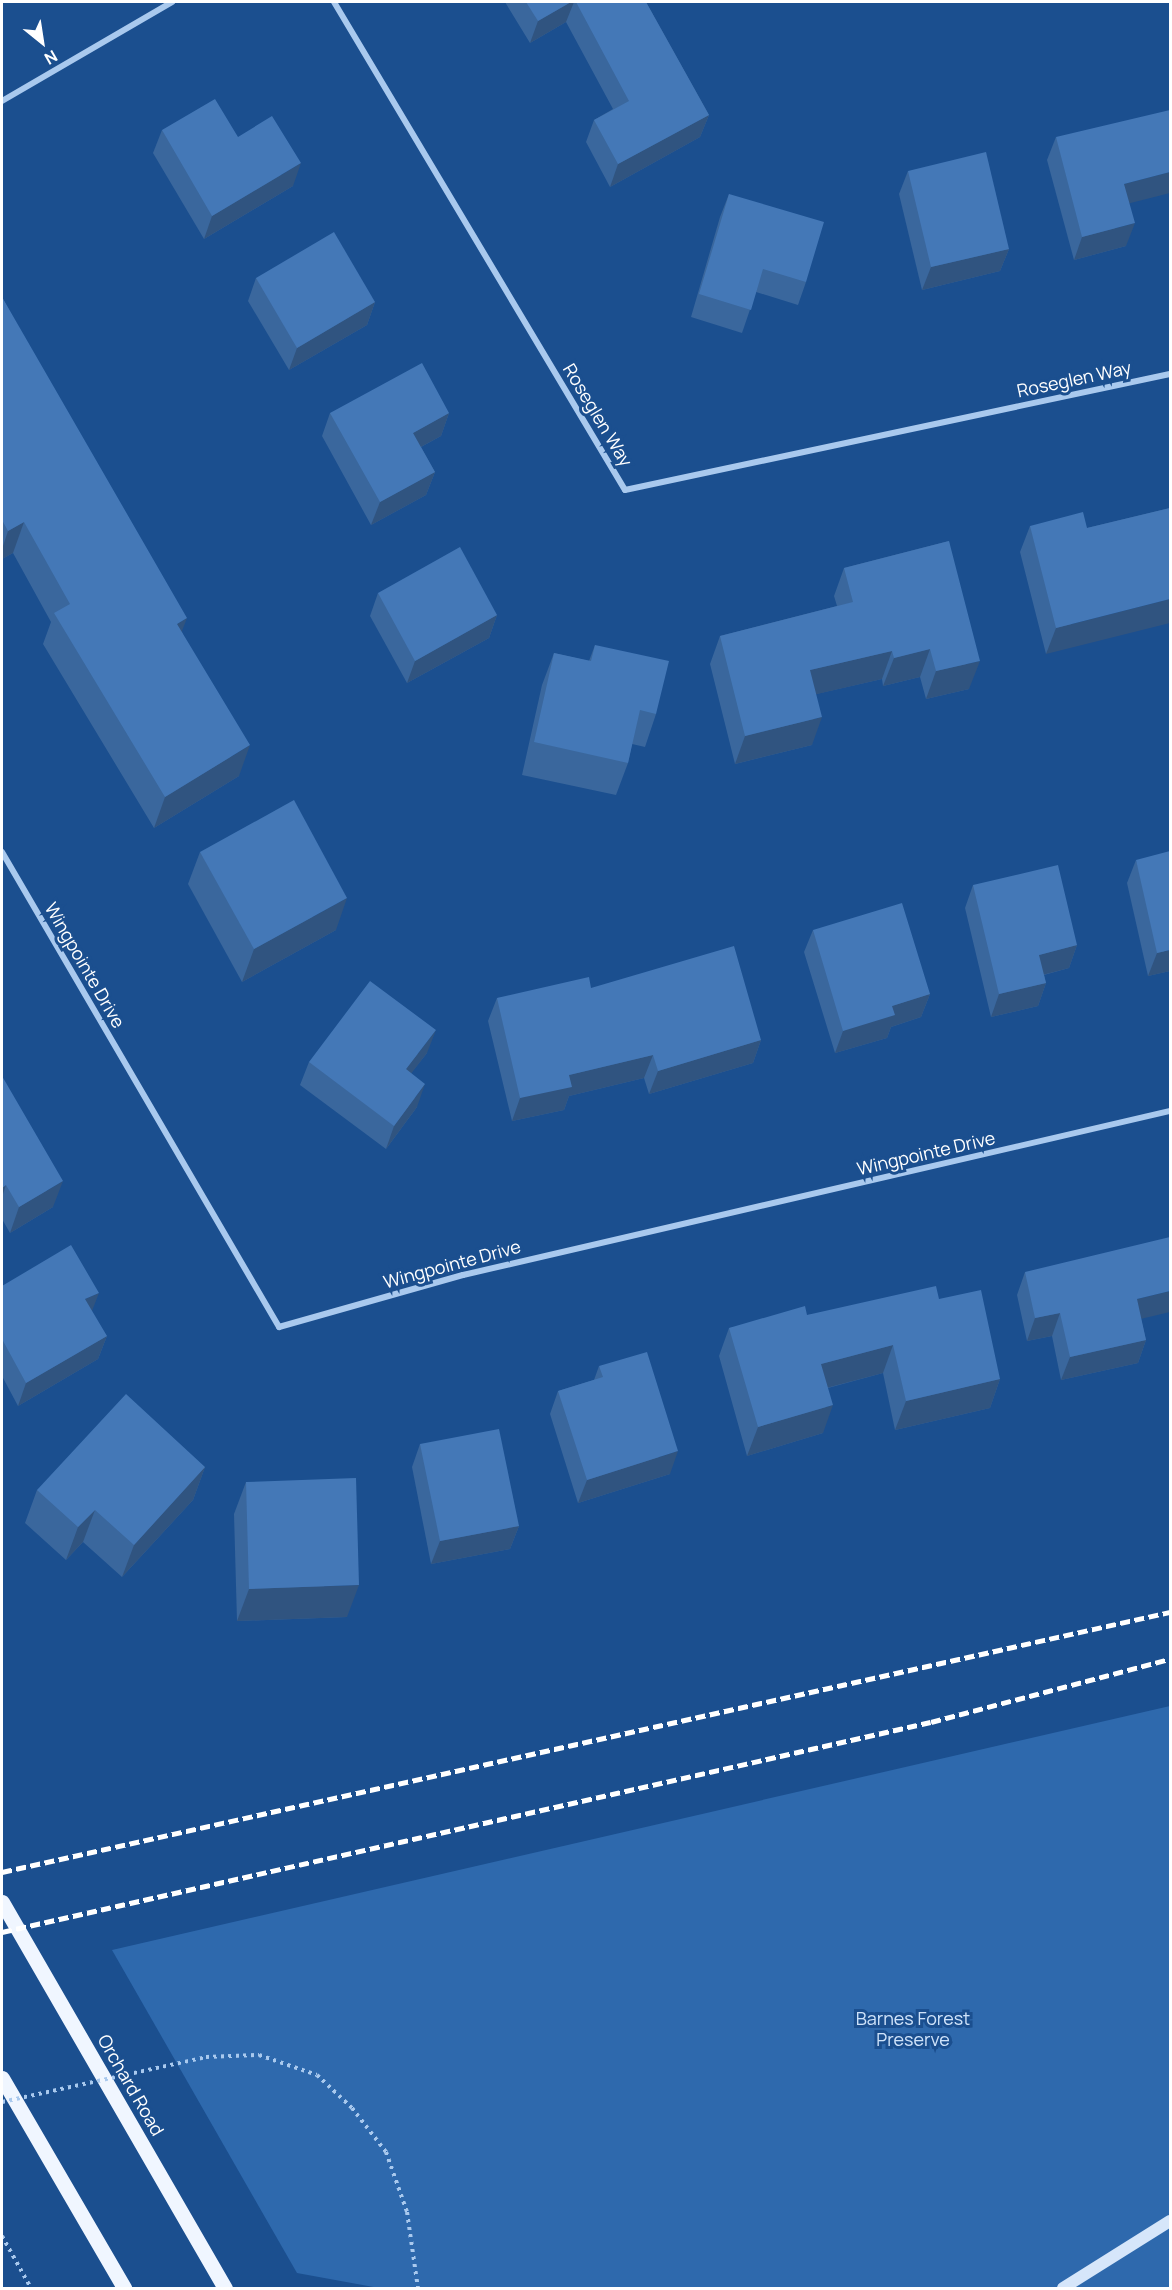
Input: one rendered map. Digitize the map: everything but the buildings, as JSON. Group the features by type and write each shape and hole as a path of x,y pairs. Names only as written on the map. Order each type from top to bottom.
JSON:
{"main road":[{"name":"Orchard Road","path":"2,1902 225,2289"},
{"path":"2,2078 124,2289"}],"street":[{"path":"2,101 172,2"},
{"name":"Roseglen Way","path":"334,2 625,490 1170,374"},
{"name":"Wingpointe Drive","path":"2,852 279,1327 463,1275 1170,1112"},
{"path":"1063,2289 1170,2222"}],"path":[{"path":"2,2102 206,2057 259,2055 317,2075 352,2108 386,2152 407,2212 418,2289"},
{"path":"2,2236 31,2289"}],"green space":[{"name":"Barnes Forest Preserve","path":"1170,1706 1170,2288 379,2288 297,2273 112,1950"}],"railway":[{"path":"2,1872 1170,1612"},
{"path":"2,1932 931,1722 1170,1659"}]}
